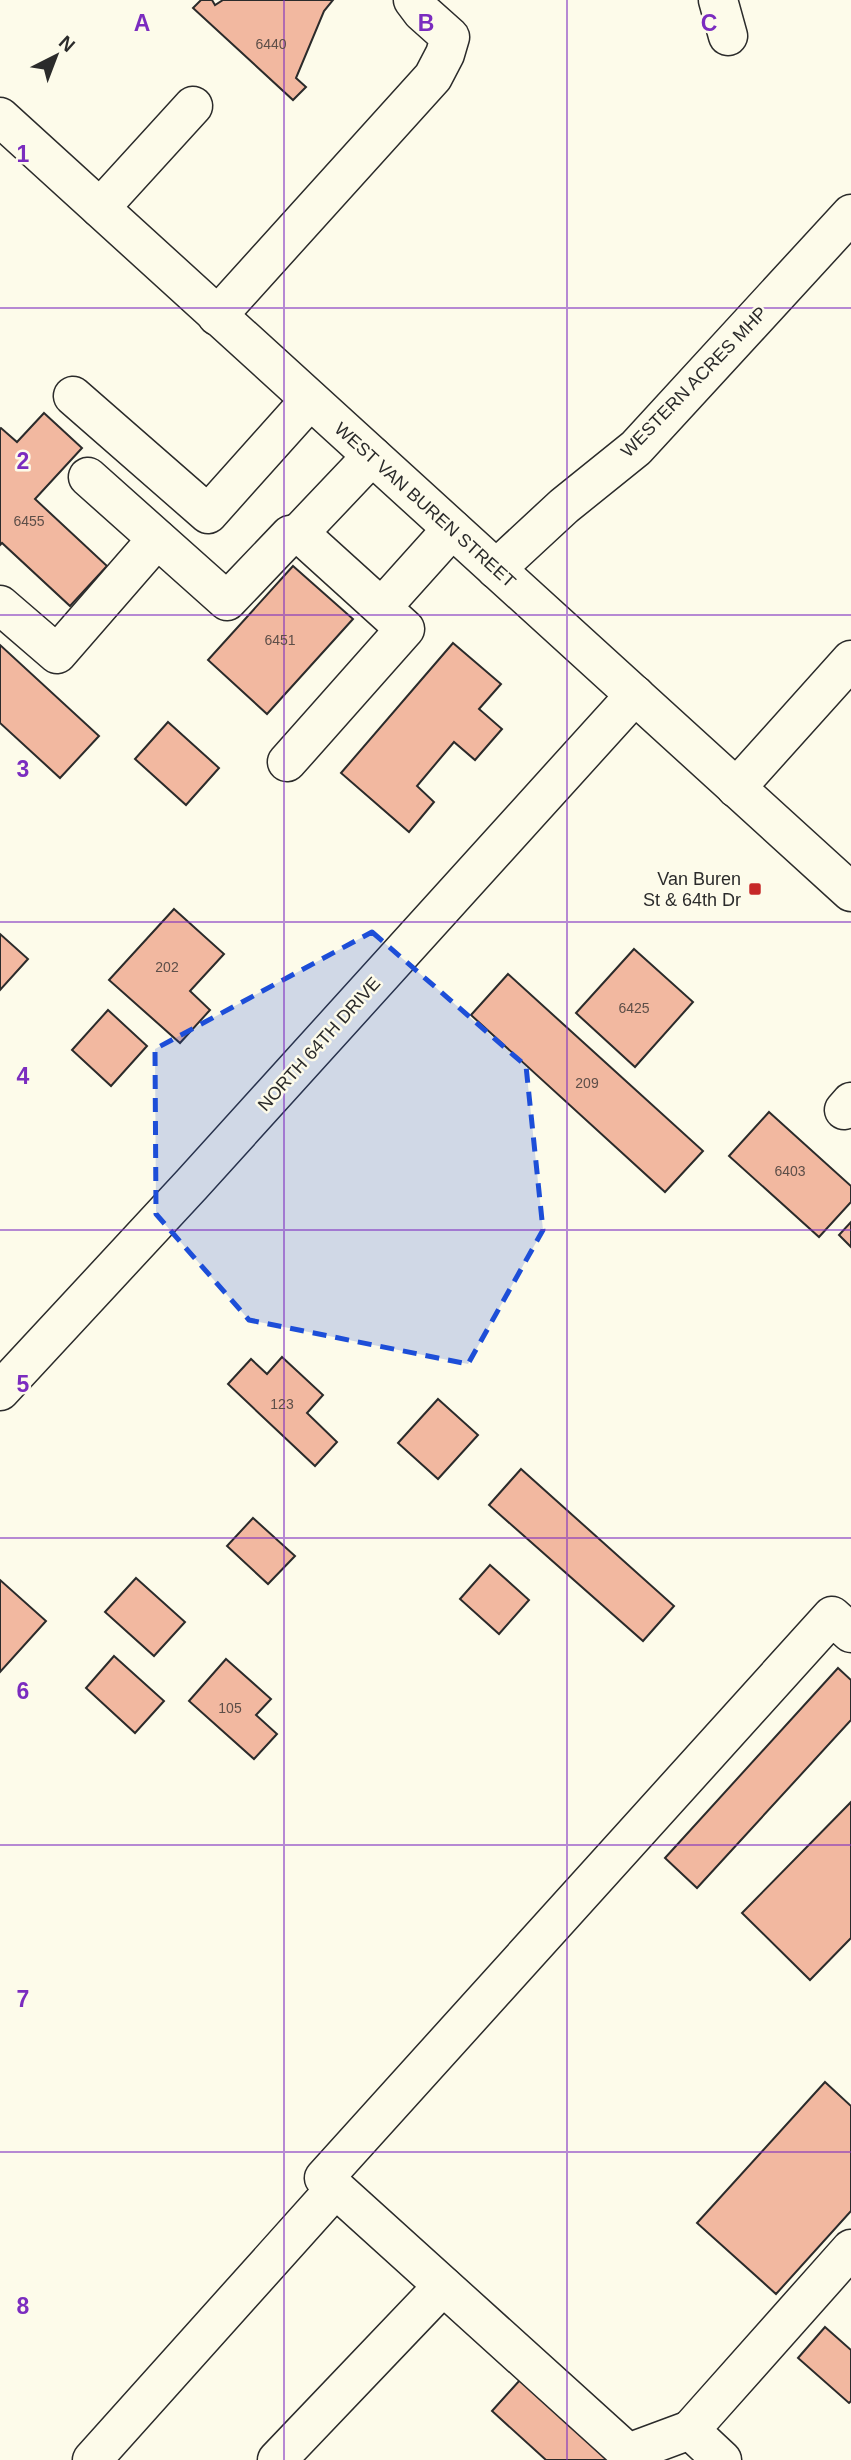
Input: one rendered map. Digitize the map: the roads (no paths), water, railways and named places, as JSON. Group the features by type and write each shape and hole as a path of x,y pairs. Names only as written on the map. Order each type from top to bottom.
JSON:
{"main road":[{"path":"217,316 433,77 450,37 422,12 413,0"},
{"path":"100,208 192,106"},
{"name":"WEST VAN BUREN STREET","path":"0,117 851,892"},
{"name":"WESTERN ACRES MHP","path":"496,569 564,506 636,447 851,214"},
{"path":"73,396 208,514 310,400"},
{"path":"89,477 227,601 290,536 299,533 372,456"},
{"path":"382,607 452,530"},
{"path":"287,762 405,629 299,533"},
{"path":"0,605 57,654 157,539"},
{"path":"736,788 851,660"},
{"name":"NORTH 64TH DRIVE","path":"0,1391 192,1184 635,695"},
{"path":"851,1633 832,1616 324,2178 628,2454 690,2430 851,2249"},
{"path":"92,2460 335,2189"},
{"path":"277,2460 443,2286"},
{"path":"690,2430 722,2460"}],"place":[{"name":"Van Buren St & 64th Dr","path":"755,889"}]}
